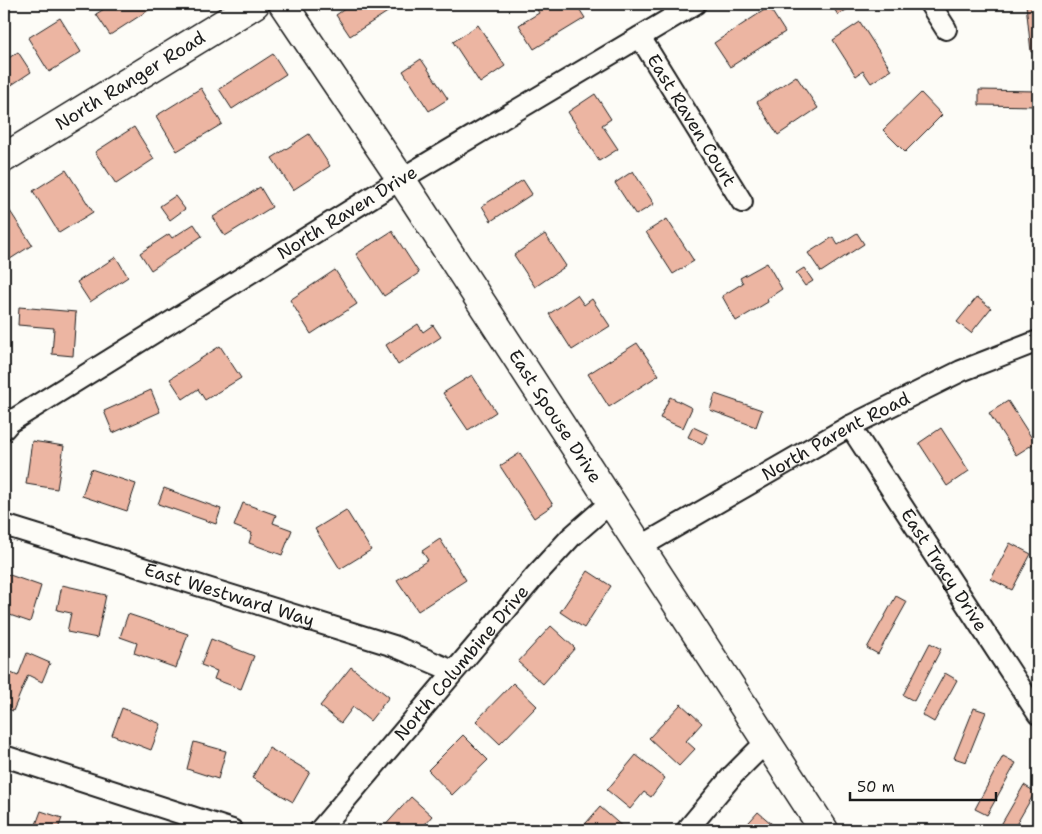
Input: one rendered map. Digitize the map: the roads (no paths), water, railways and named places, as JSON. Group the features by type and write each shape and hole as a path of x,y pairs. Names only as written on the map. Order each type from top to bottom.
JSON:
{"street":[{"name":"North Ranger Road","path":"4,158 256,4"},
{"name":"East Spouse Drive","path":"284,4 401,179 765,743 824,830"},
{"name":"North Raven Drive","path":"4,428 10,422 401,179 695,4"},
{"path":"930,4 946,29"},
{"name":"East Raven Court","path":"640,37 742,202"},
{"name":"North Parent Road","path":"640,547 850,426 961,371 1038,341"},
{"name":"East Tracy Drive","path":"850,426 1038,714"},
{"name":"North Columbine Drive","path":"320,830 453,671 571,537 611,502"},
{"name":"East Westward Way","path":"4,526 394,646 453,671"},
{"path":"687,830 733,775 765,743"},
{"path":"4,756 232,830"}]}
